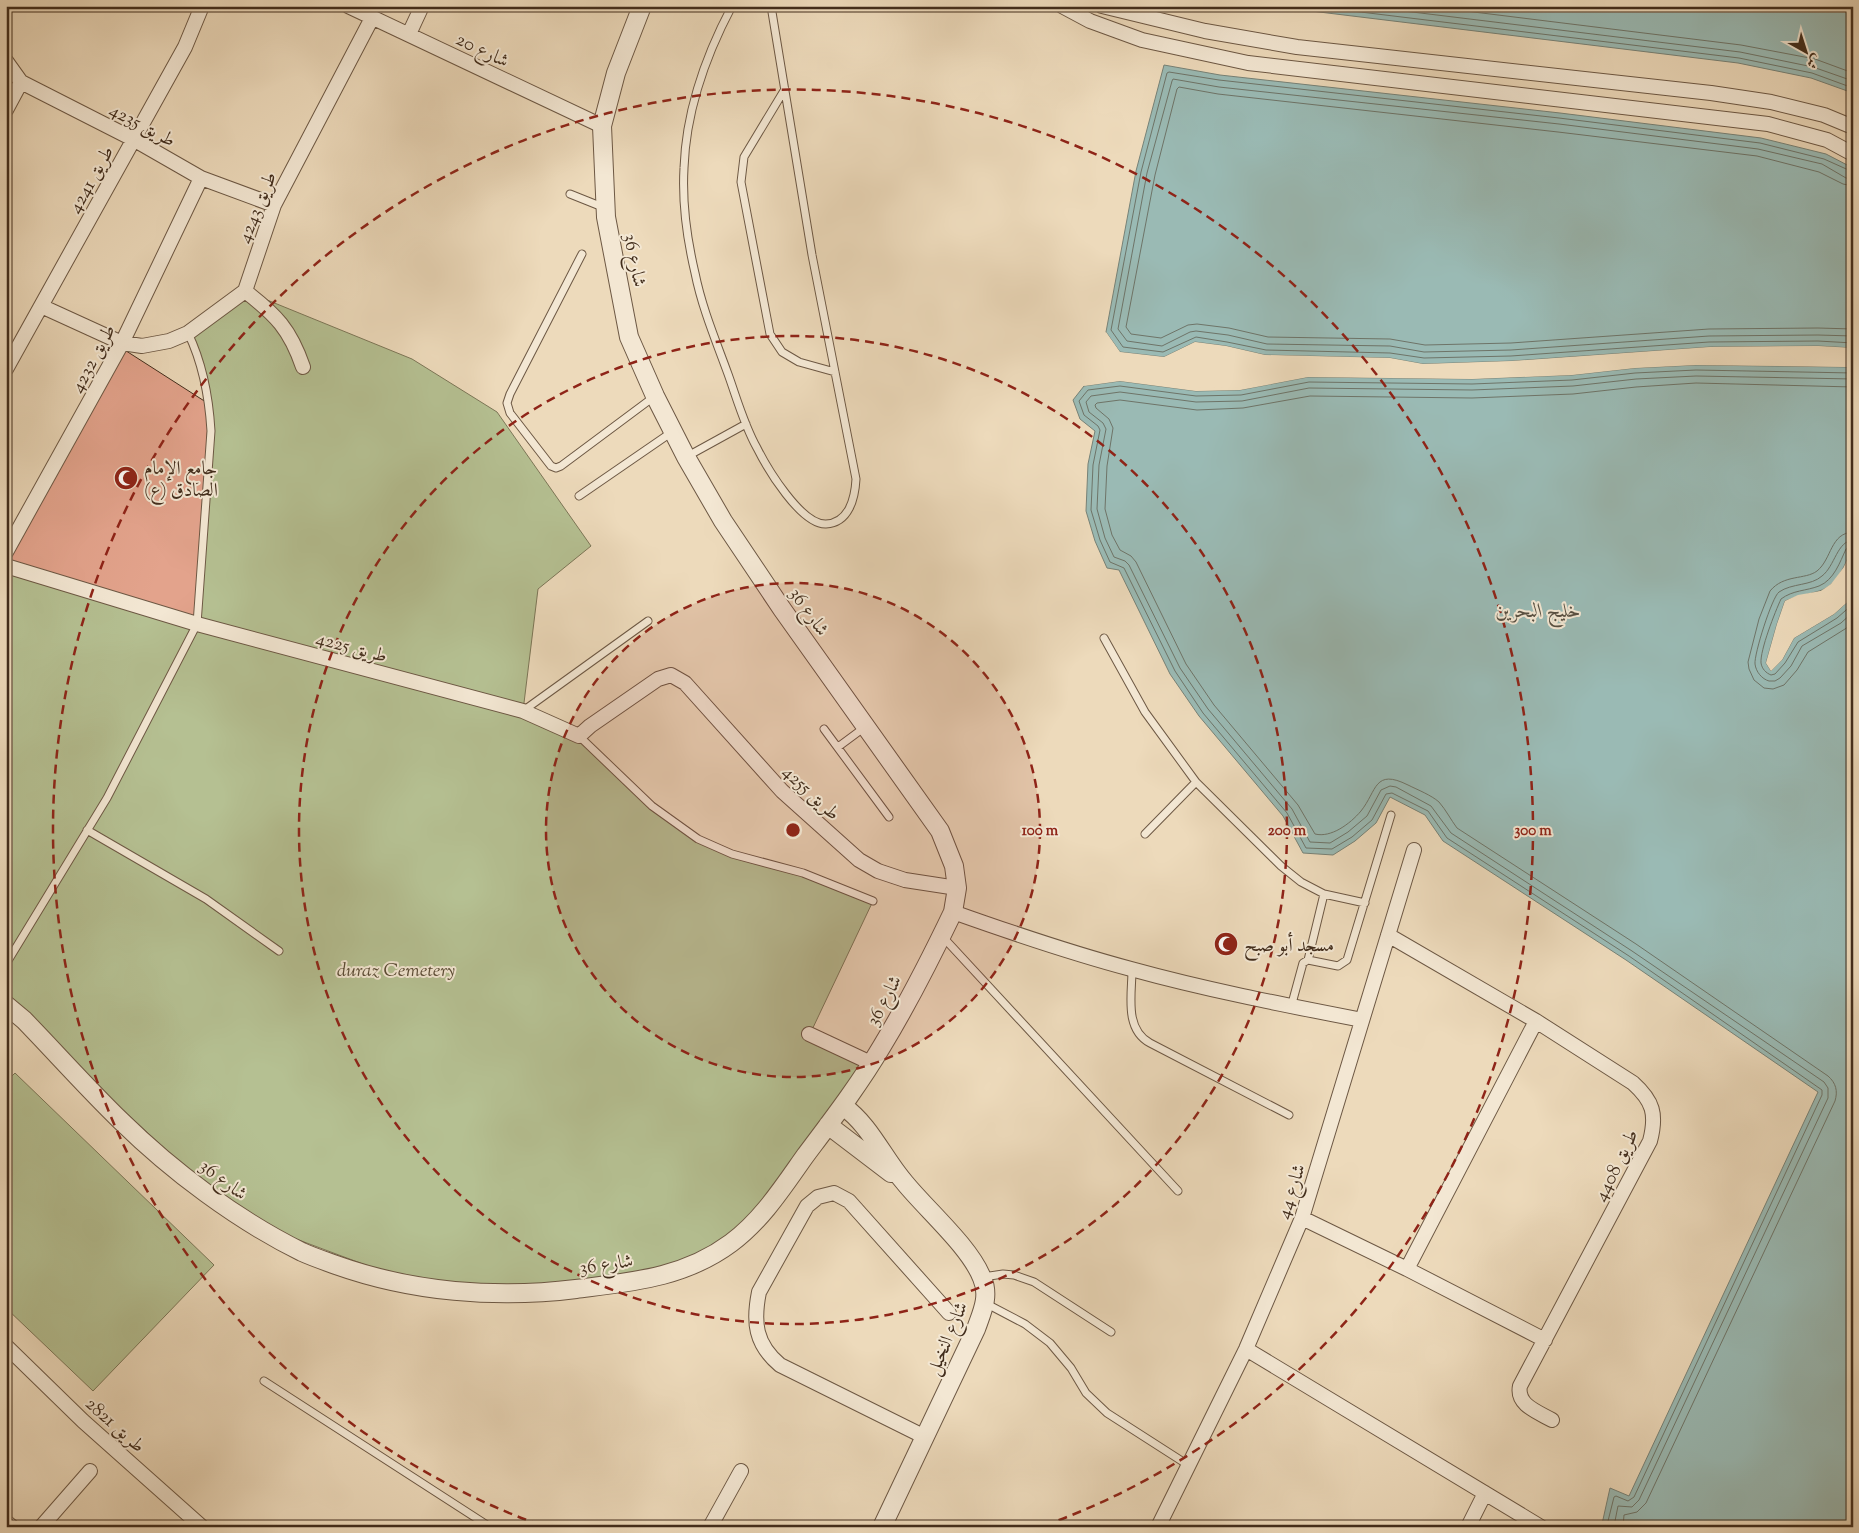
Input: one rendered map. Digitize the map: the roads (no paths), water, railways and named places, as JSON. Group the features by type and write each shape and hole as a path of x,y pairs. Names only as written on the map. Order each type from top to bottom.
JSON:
{"street":[{"name":"طريق 4241","path":"7,366 184,47 202,6"},
{"name":"شارع 20","path":"348,6 602,126"},
{"path":"409,34 422,6"},
{"name":"شارع 36","path":"6,1005 24,1020 123,1123 181,1173 240,1218 304,1253 364,1275 395,1283 428,1288 487,1292 550,1292 626,1283 664,1276 714,1256 734,1241 765,1211 843,1106 882,1046 942,936 953,912 957,888 954,866 940,831 771,593 723,520 672,431 629,337 605,208 602,126 616,73 642,6"},
{"path":"1062,6 1090,21 1142,40 1248,63 1768,124 1827,140 1853,154"},
{"path":"1107,7 1204,31 1297,47 1712,93 1771,102 1824,115 1853,127"},
{"name":"طريق 4243","path":"244,291 274,204 372,18"},
{"name":"طريق 4235","path":"6,61 21,82 133,139 201,178 274,204"},
{"path":"6,110 21,82"},
{"name":"طريق 4232","path":"6,552 122,343 201,178"},
{"path":"41,306 122,343 142,346 169,341 188,333 244,291 267,308 283,325 295,345 303,367"},
{"name":"طريق 4225","path":"6,566 197,624 523,712 579,736"},
{"name":"طريق 4255","path":"579,736 590,726 658,679 671,675 685,683 782,792 859,860 878,871 905,880 957,888"},
{"name":"شارع 44","path":"1158,1527 1246,1349 1302,1218 1414,850"},
{"path":"953,912 1042,943 1132,970 1291,1007 1362,1020"},
{"name":"طريق 4408","path":"1388,935 1536,1021 1633,1083 1645,1094 1652,1108 1654,1125 1650,1140 1520,1386 1519,1396 1524,1404 1552,1420"},
{"path":"1407,1269 1536,1021"},
{"path":"810,1034 871,1063"},
{"name":"شارع النخيل","path":"843,1106 861,1121 903,1182 957,1240 982,1277 986,1291 985,1303 976,1329 882,1527"},
{"name":"شارع النخيل","path":"828,1125 903,1182"},
{"path":"925,1437 780,1365 764,1348 759,1336 755,1322 759,1292 808,1206 818,1197 834,1193 849,1201 949,1314"},
{"path":"1302,1218 1407,1269 1545,1340"},
{"name":"طريق 2821","path":"6,1346 83,1421 202,1527"},
{"path":"1246,1349 1541,1527"},
{"path":"42,1527 90,1471"},
{"path":"710,1527 741,1472"},
{"path":"1468,1527 1485,1493"},
{"path":"6,1522 12,1527"}],"lane":[{"path":"732,6 703,67 693,102 686,139 684,205 690,249 704,309 756,448 770,471 806,516 821,524 834,524 842,519 853,500 856,479 812,255 771,6"},
{"path":"785,89 744,157 741,182 770,334 782,352 799,362 835,372"},
{"path":"570,194 605,208"},
{"path":"582,254 510,394 507,403 510,413 551,466 556,468 655,396"},
{"path":"6,964 88,830 138,740 197,624 211,431 209,404 205,385 188,333"},
{"path":"686,457 746,424"},
{"path":"579,496 672,431"},
{"path":"523,712 648,621"},
{"path":"1104,638 1145,712 1196,782 1291,875 1324,894 1365,903"},
{"path":"838,747 866,726"},
{"path":"824,729 890,817"},
{"path":"579,736 652,806 698,839 732,854 803,873 873,901"},
{"path":"1145,834 1196,782"},
{"path":"1308,960 1338,966 1345,963 1391,815"},
{"path":"88,830 206,899 278,951"},
{"path":"1291,1007 1301,965 1308,960 1324,894"},
{"path":"942,936 1178,1191"},
{"path":"1132,970 1132,1020 1140,1036 1150,1043 1289,1115"},
{"path":"982,1277 1014,1275 1034,1282 1111,1332"},
{"path":"985,1303 1038,1333 1061,1355 1082,1387 1096,1404 1188,1465"},
{"path":"264,1381 485,1526"}],"water":[{"path":"1270,6 1853,6 1853,93 1811,78 1738,63"},
{"path":"1164,65 1220,75 1560,113 1761,138 1826,154 1853,168 1853,348 1818,346 1710,347 1512,361 1423,364 1390,358 1265,355 1226,346 1195,342 1164,357 1120,352 1106,332 1136,171"},
{"name":"خليج البحرين","path":"1696,365 1847,367 1853,369 1853,546 1840,573 1831,584 1819,591 1785,601 1766,663 1771,671 1782,660 1794,638 1834,614 1853,597 1853,1527 1607,1527 1602,1524 1610,1488 1629,1496 1818,1092 1626,960 1443,841 1425,815 1390,797 1376,823 1355,841 1333,855 1303,853 1283,816 1199,716 1170,674 1119,570 1107,568 1095,541 1086,511 1088,464 1095,431 1080,419 1073,400 1084,386 1120,381 1196,391 1240,390 1308,377 1472,379 1572,375 1635,368"}],"place":[{"name":"جامع الإمام الصادق (ع)","path":"126,478"},
{"name":"مسجد أبو صبح","path":"1226,944"}],"park label":[{"name":"duraz Cemetery","path":"396,969"}]}
